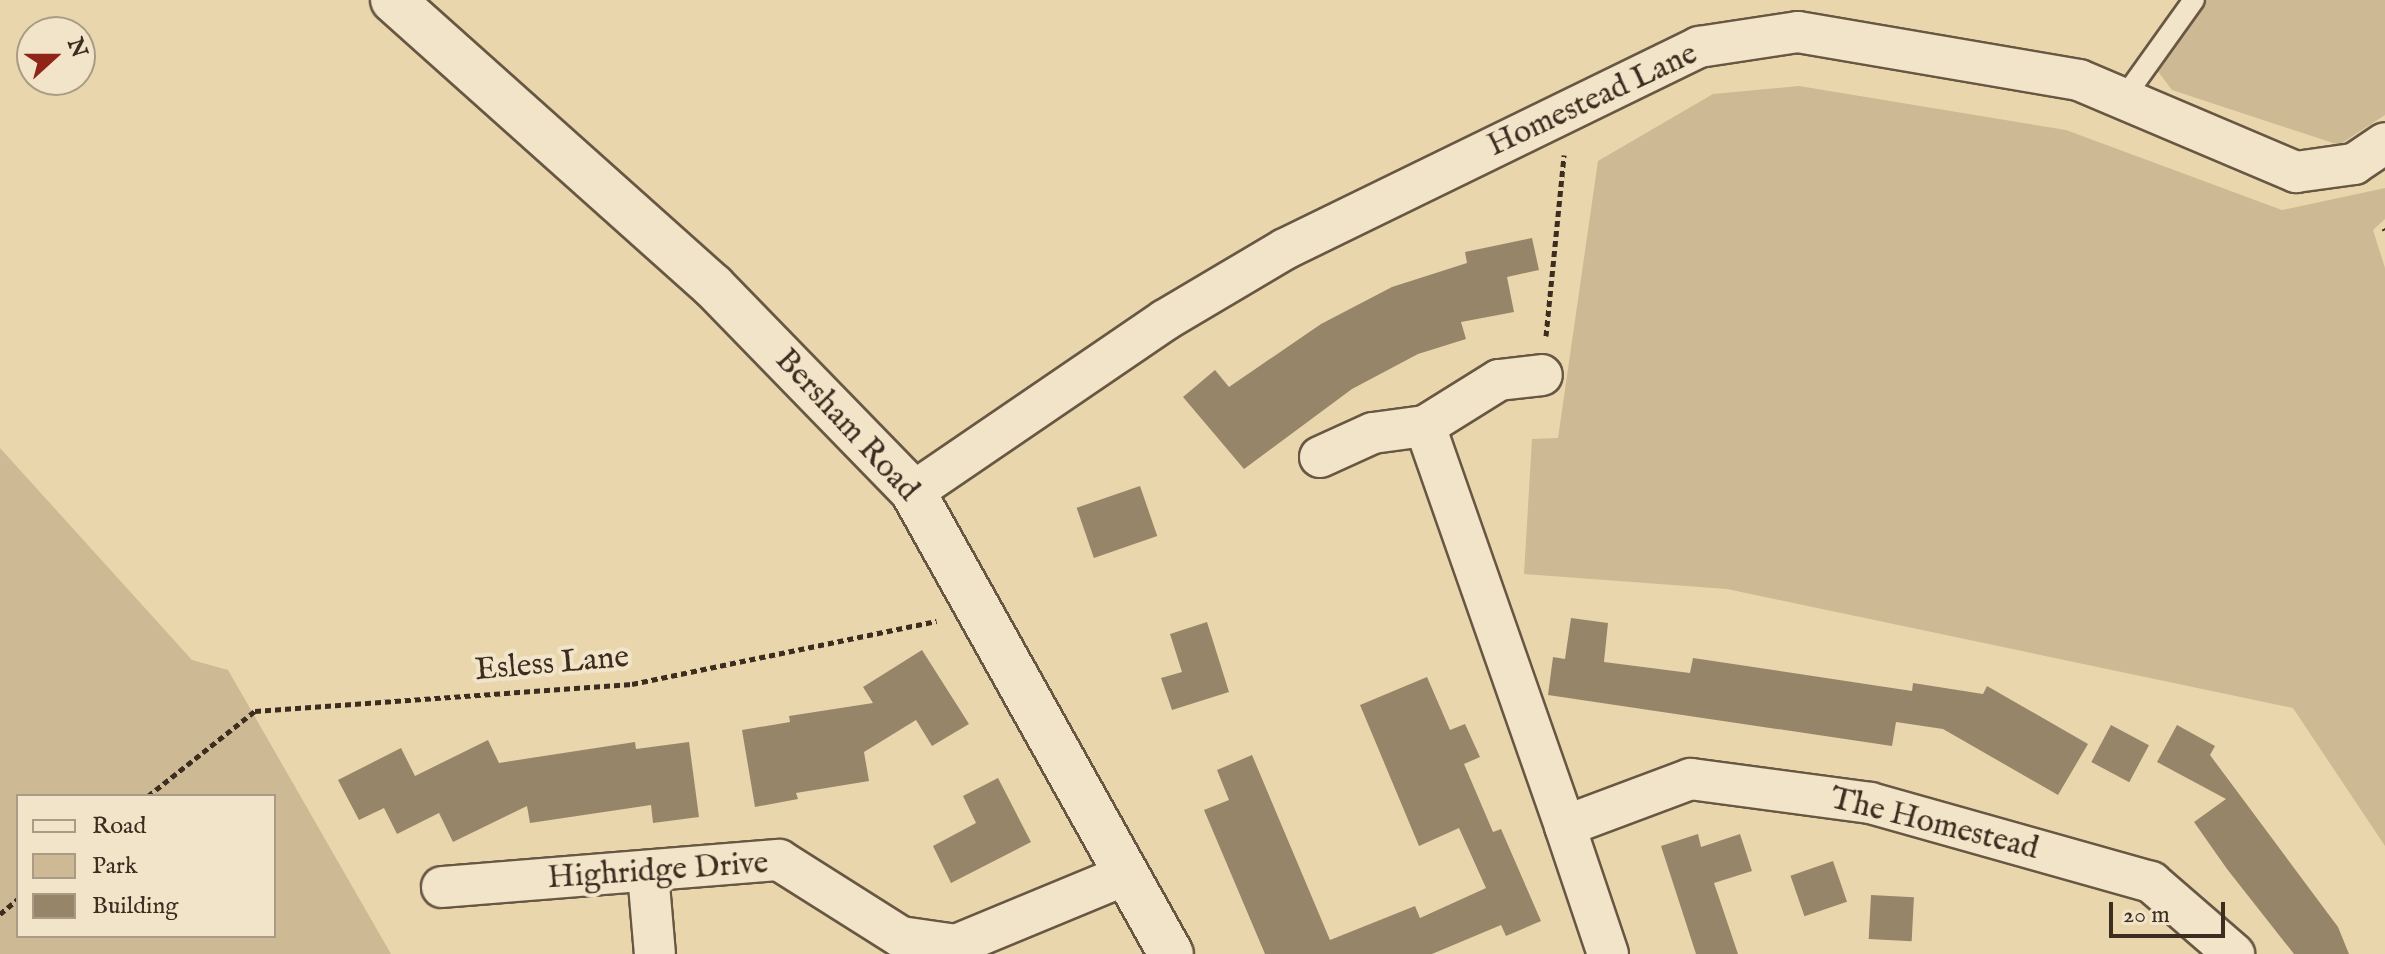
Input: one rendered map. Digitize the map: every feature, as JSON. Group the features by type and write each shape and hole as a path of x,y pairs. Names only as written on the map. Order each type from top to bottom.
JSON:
{"main road":[{"name":"Bersham Road","path":"393,0 713,286 913,492 983,611 1171,954"}],"street":[{"name":"Homestead Lane","path":"913,492 1165,320 1258,265 1699,47 1798,32 2079,80 2296,172 2354,164 2385,143"},
{"path":"1320,457 1373,433 1425,426 1499,380 1542,375"},
{"path":"1425,426 1608,954"},
{"name":"The Homestead","path":"1565,826 1691,779 1870,803 2151,882 2234,954"},
{"name":"Highridge Drive","path":"442,887 648,873 779,860 901,937 956,945 1125,875"},
{"path":"648,873 655,954"}],"lane":[{"path":"2123,99 2194,0"}],"path":[{"path":"1542,375 1568,110"},
{"name":"Esless Lane","path":"151,794 255,711 632,684 983,611"},
{"path":"0,914 16,901"}],"green space":[{"path":"2202,0 2385,0 2385,115 2339,145 2172,90 2154,66"},
{"path":"1799,86 2066,130 2282,210 2385,188 2385,219 2373,230 2385,268 2385,846 2293,708 1727,589 1524,574 1532,439 1558,438 1598,161 1713,94"},
{"path":"0,448 192,660 228,670 391,954 0,954"}],"building":[{"path":"1532,238 1539,270 1507,277 1514,312 1461,322 1466,339 1418,354 1352,389 1244,469 1183,397 1215,370 1229,387 1321,324 1392,287 1467,263 1465,252"},
{"path":"1140,486 1157,536 1094,558 1077,508"},
{"path":"1571,618 1608,623 1604,662 1690,673 1693,658 1912,691 1913,683 1983,694 1987,686 2088,744 2058,795 1943,729 1896,722 1892,746 1548,695 1553,657 1565,659"},
{"path":"1207,622 1229,692 1172,710 1161,678 1182,672 1170,634"},
{"path":"922,650 969,724 932,746 916,720 864,752 869,781 796,793 798,799 755,807 742,730 790,722 789,716 873,703 863,687"},
{"path":"1427,677 1450,730 1465,724 1480,757 1464,764 1493,832 1501,829 1541,921 1506,936 1501,925 1432,954 1265,954 1204,810 1229,800 1217,770 1252,755 1330,940 1415,906 1420,918 1486,888 1459,828 1419,846 1360,705"},
{"path":"2111,725 2149,745 2129,782 2091,762"},
{"path":"2177,725 2215,746 2210,755 2338,927 2349,954 2294,954 2227,869 2194,822 2226,799 2157,762"},
{"path":"488,740 499,763 635,742 636,749 689,742 699,817 653,823 651,805 530,823 527,806 453,842 439,813 397,834 384,808 359,820 338,780 401,748 415,776"},
{"path":"998,778 1031,842 951,883 933,846 976,823 963,796"},
{"path":"1698,834 1701,847 1740,834 1752,871 1714,883 1738,954 1696,954 1661,846"},
{"path":"1833,861 1847,902 1804,916 1790,876"},
{"path":"1871,895 1914,897 1912,941 1869,939"}]}
